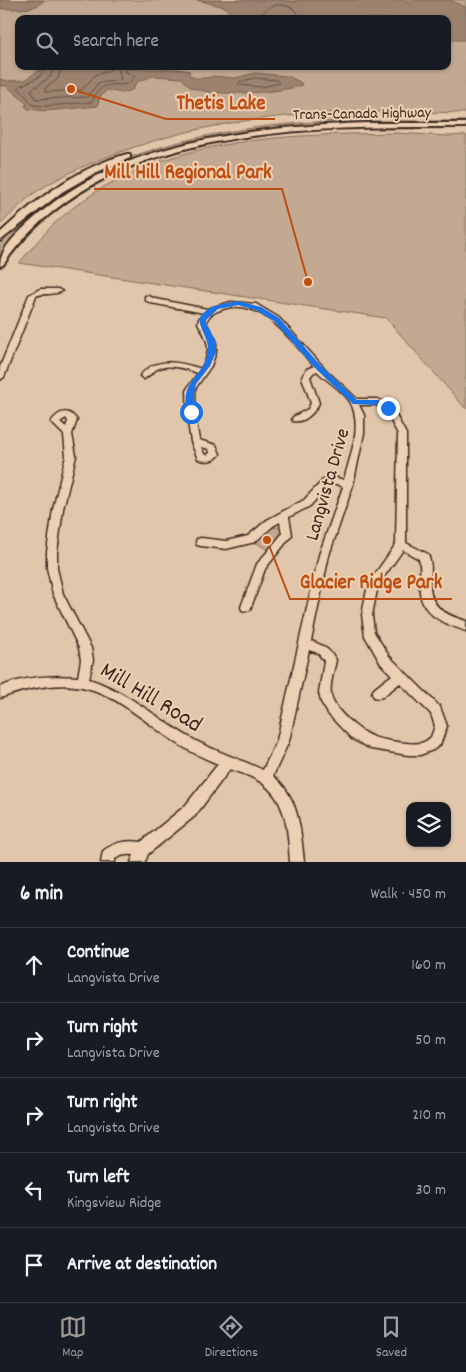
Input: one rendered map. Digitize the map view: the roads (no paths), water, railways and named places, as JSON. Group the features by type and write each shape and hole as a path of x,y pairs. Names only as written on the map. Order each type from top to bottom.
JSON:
{"highway":[{"name":"Trans-Canada Highway","path":"0,238 26,213 70,183 123,158 180,139 222,130 281,122 340,119 466,119"},
{"name":"Trans-Canada Highway","path":"0,263 29,228 70,195 129,164 174,149 231,135 294,128 351,125 466,125"}],"street":[{"path":"0,377 33,295 40,291 58,291"},
{"path":"148,298 154,301 209,312 202,323 210,335 212,352 210,359 193,384 190,393 194,442"},
{"name":"Langvista Drive","path":"209,312 230,304 248,305 258,308 282,325 319,367 355,402 361,423 348,484 324,555 283,741 266,777"},
{"path":"144,376 152,368 165,364 179,365 202,372"},
{"path":"296,420 311,411 314,403 306,377 310,371 319,367"},
{"path":"304,642 322,650 330,660 325,693 327,702 356,735 363,740 383,745 414,749 429,746 436,741 440,734 440,718 430,703 400,676 378,650 369,633 367,616 372,584 401,545 402,434 388,408 378,402 355,402"},
{"name":"Mill Hill Road","path":"68,434 71,456 58,509 52,552 52,568 58,594 85,648 87,660 83,682 103,688 121,697 175,735 226,762 266,777 280,791 292,816 297,862"},
{"path":"201,542 226,545 251,539 270,523 307,503 326,482 337,481 348,484"},
{"path":"246,607 261,567 287,534 284,515"},
{"path":"401,545 424,557 427,566 425,592 427,603 437,613 466,626"},
{"path":"378,693 400,676"},
{"path":"0,693 16,686 64,680 83,682"},
{"path":"108,862 108,856 117,848 129,847 140,855 190,811 226,762"}],"water":[{"path":"0,0 44,0 30,8 0,9"},
{"path":"197,0 280,0 293,2 302,0 449,0 466,7 466,40 451,40 451,15 232,15 225,7"},
{"path":"40,70 184,70 190,71 188,74 195,78 213,76 235,78 255,73 288,76 302,85 264,92 231,93 203,91 187,84 182,78 153,76 137,82 132,90 122,93 107,90 99,98 98,106 45,111 28,109 25,106 27,104 7,86 0,86 0,79 8,81 25,80"}],"place":[{"name":"Thetis Lake","path":"71,89"},
{"name":"Mill Hill Regional Park","path":"308,282"},
{"name":"Glacier Ridge Park","path":"267,540"}]}
